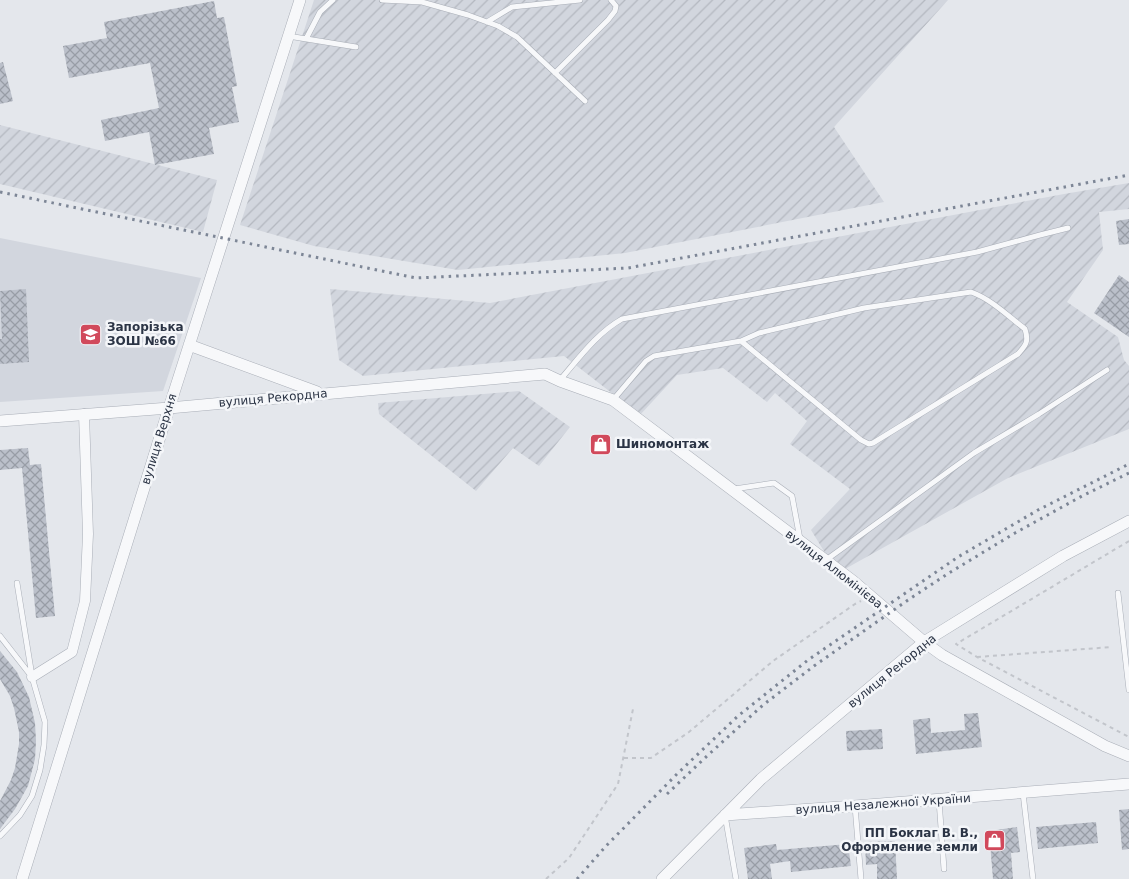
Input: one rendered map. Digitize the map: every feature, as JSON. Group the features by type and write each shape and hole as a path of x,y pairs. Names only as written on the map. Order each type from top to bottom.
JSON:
{"street":[{"name":"вулиця Верхня","path":"22,879 189,344 300,0"},
{"path":"189,344 321,394"},
{"name":"вулиця Алюмінієва","path":"545,374 613,400 853,581 924,642 942,655 1096,742 1129,756"},
{"name":"вулиця Рекордна","path":"0,421 169,408 545,374"},
{"path":"32,677 72,652 85,602 88,534 84,414"},
{"name":"вулиця Рекордна","path":"725,815 761,779 924,642 1063,556 1129,522"},
{"name":"вулиця Незалежної України","path":"725,815 1129,784"},
{"path":"662,879 725,815"}],"lane":[{"path":"306,39 320,12 333,0"},
{"path":"382,0 422,2 498,26 516,36 585,101"},
{"path":"487,22 512,7 580,0"},
{"path":"555,73 615,11 616,6 611,0"},
{"path":"288,36 356,47"},
{"path":"560,381 595,340 610,326 622,319 977,252 1068,228"},
{"path":"613,400 646,361 654,356 741,341 759,333 864,308 971,292 987,300 1025,329 1028,336 1027,343 1018,354 869,444 861,440 741,341"},
{"path":"826,561 974,453 1107,370"},
{"path":"732,490 774,483 792,496 801,542"},
{"path":"0,836 20,815 32,796 40,770 44,746 45,722 32,677 17,583"},
{"path":"1118,593 1129,690"},
{"path":"0,636 32,677"},
{"path":"1023,792 1033,879"},
{"path":"939,799 944,870"},
{"path":"855,806 861,879"},
{"path":"725,815 736,879"}],"path":[{"path":"1129,541 956,644 1129,738"},
{"path":"624,758 651,758 689,732 773,661 855,604 872,597"},
{"path":"977,657 1112,647"},
{"path":"546,879 569,858 618,784 633,709"}],"shaded area":[{"path":"314,0 948,0 834,127 884,202 625,253 458,270 314,246 240,225"},
{"path":"0,125 217,180 203,232 0,184"},
{"path":"1129,183 1129,209 1099,212 1103,250 1067,302 1118,337 1124,360 1129,366 1129,429 1008,478 845,569 827,556 811,530 850,489 790,444 807,421 775,393 767,402 723,368 677,375 640,415 564,356 363,376 339,360 330,289 490,303"},
{"name":"Запорізька ЗОШ №66","path":"0,238 201,278 163,391 0,402"},
{"path":"519,391 570,427 539,466 513,448 476,491 379,414 378,403"}],"building":[{"path":"214,1 217,18 224,17 237,86 232,87 239,122 209,128 214,154 155,165 149,132 105,141 101,120 159,108 150,63 69,78 63,46 107,38 104,22"},
{"path":"3,62 13,101 0,104 0,63"},
{"path":"1129,219 1129,244 1119,245 1116,221"},
{"path":"1119,275 1129,282 1129,337 1094,313"},
{"path":"26,289 29,362 0,364 0,339 2,339 0,291"},
{"path":"28,448 30,465 41,464 55,616 36,618 22,468 0,470 0,450"},
{"path":"0,651 17,672 29,697 35,723 36,741 35,759 28,786 15,809 0,829 0,801 15,768 19,732 10,696 0,679"},
{"path":"978,713 982,747 916,754 913,720 930,718 931,733 965,730 964,714"},
{"path":"882,729 883,749 847,751 846,731"},
{"path":"1129,809 1129,849 1122,850 1119,810"},
{"path":"1096,822 1098,843 1038,849 1036,827"},
{"path":"1017,827 1020,852 1011,853 1013,879 993,879 989,831"},
{"path":"895,841 897,879 877,879 877,864 866,865 865,842"},
{"path":"776,844 777,850 848,844 851,866 791,872 790,861 770,864 772,879 748,879 744,848"}],"railway":[{"path":"0,192 416,278 628,268 1129,175"},
{"path":"577,879 606,846 677,774 738,716 808,660 958,557 1038,510 1129,464"},
{"path":"667,794 763,705 814,666 908,600 1015,533 1082,496 1129,473"}],"place":[{"name":"Запорізька ЗОШ №66","path":"91,334"},
{"name":"Шиномонтаж","path":"600,444"},
{"name":"ПП Боклаг В. В., Оформление земли","path":"994,840"}]}
